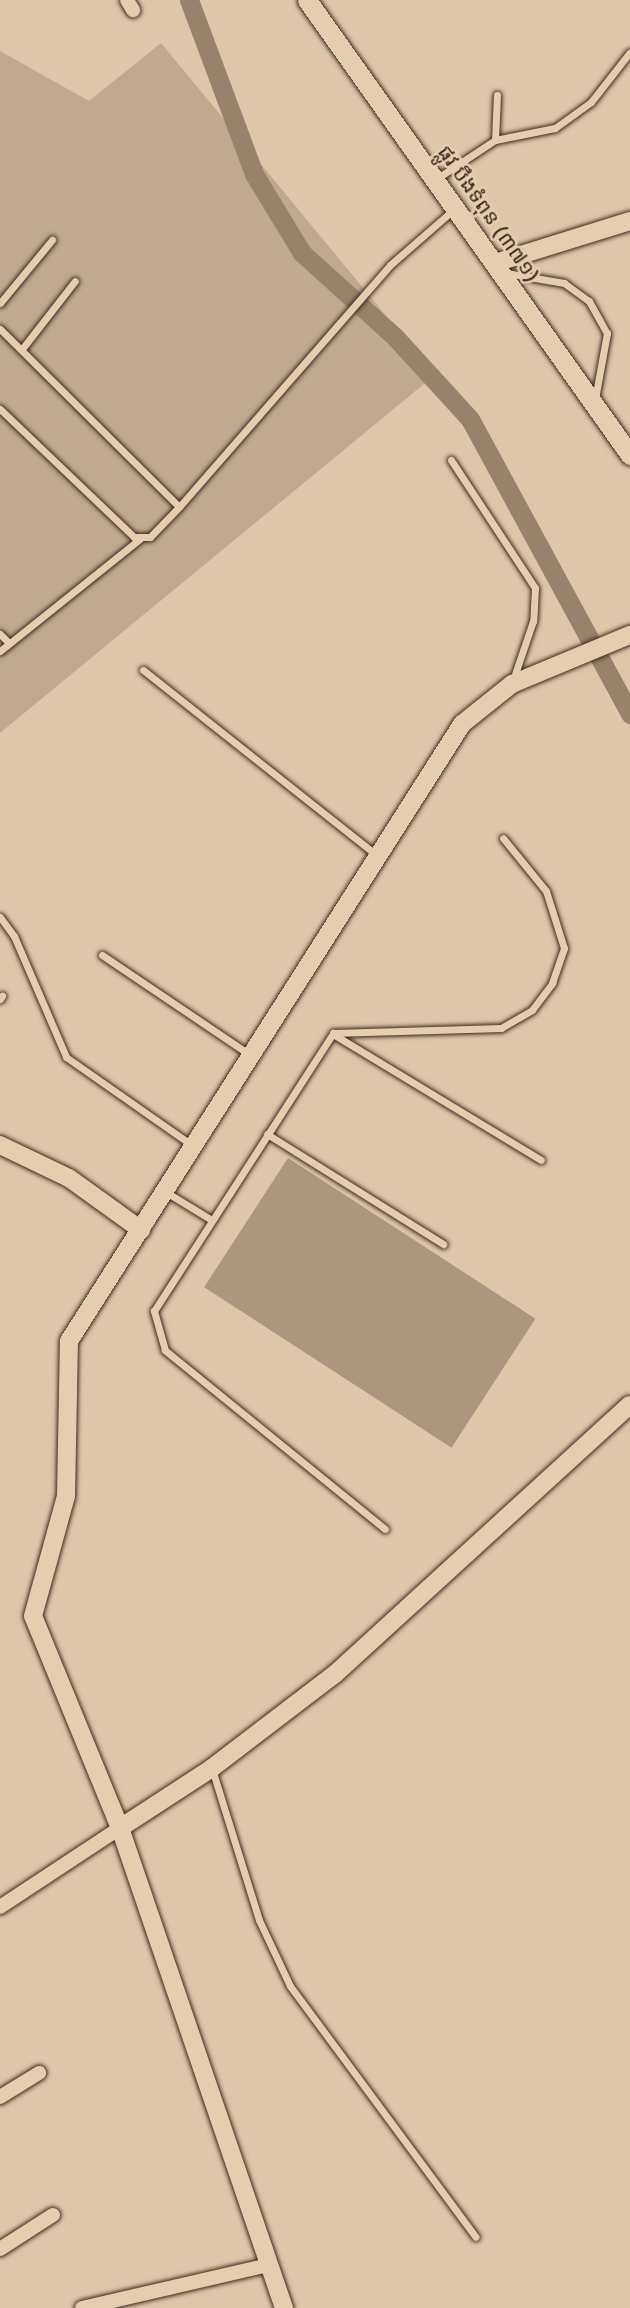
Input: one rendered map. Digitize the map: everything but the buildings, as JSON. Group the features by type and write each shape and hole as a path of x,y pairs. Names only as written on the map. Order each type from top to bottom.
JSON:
{"main road":[{"name":"ផ្លូវ បឹងទំពុន (៣៧១)","path":"307,0 630,455"}],"street":[{"path":"498,268 630,221"},
{"path":"284,2308 120,1828 33,1616 66,1496 69,1341 254,1058 377,855 456,732 512,684 625,637"},
{"path":"0,1145 69,1178 141,1230"},
{"path":"0,1907 212,1768 335,1674 630,1405"},
{"path":"0,2097 39,2073"},
{"path":"0,2249 53,2214"},
{"path":"82,2308 268,2265"}],"lane":[{"path":"435,179 495,140 555,128 591,102 630,52"},
{"path":"495,140 497,95"},
{"path":"0,651 140,539 150,537 179,508 390,265 456,208"},
{"path":"0,303 52,240"},
{"path":"498,268 564,283 589,301 607,333 594,404"},
{"path":"22,349 75,281"},
{"path":"0,329 179,508"},
{"path":"0,409 140,539"},
{"path":"451,460 535,588 533,621 512,684"},
{"path":"0,634 9,643"},
{"path":"143,670 377,855"},
{"path":"332,1033 501,1028 532,1010 552,983 564,948 545,891 503,838"},
{"path":"0,917 14,936 66,1057 196,1148"},
{"path":"102,955 254,1058"},
{"path":"332,1033 210,1219 155,1311 165,1350 386,1529"},
{"path":"332,1033 541,1160"},
{"path":"267,1134 443,1244"},
{"path":"165,1192 210,1219"},
{"path":"212,1768 259,1920 290,1986 477,2237"}],"shaded area":[{"path":"161,43 435,375 0,733 0,51 89,101"}],"waterway":[{"path":"189,0 254,174 302,253 395,337 470,419 630,714"}]}
